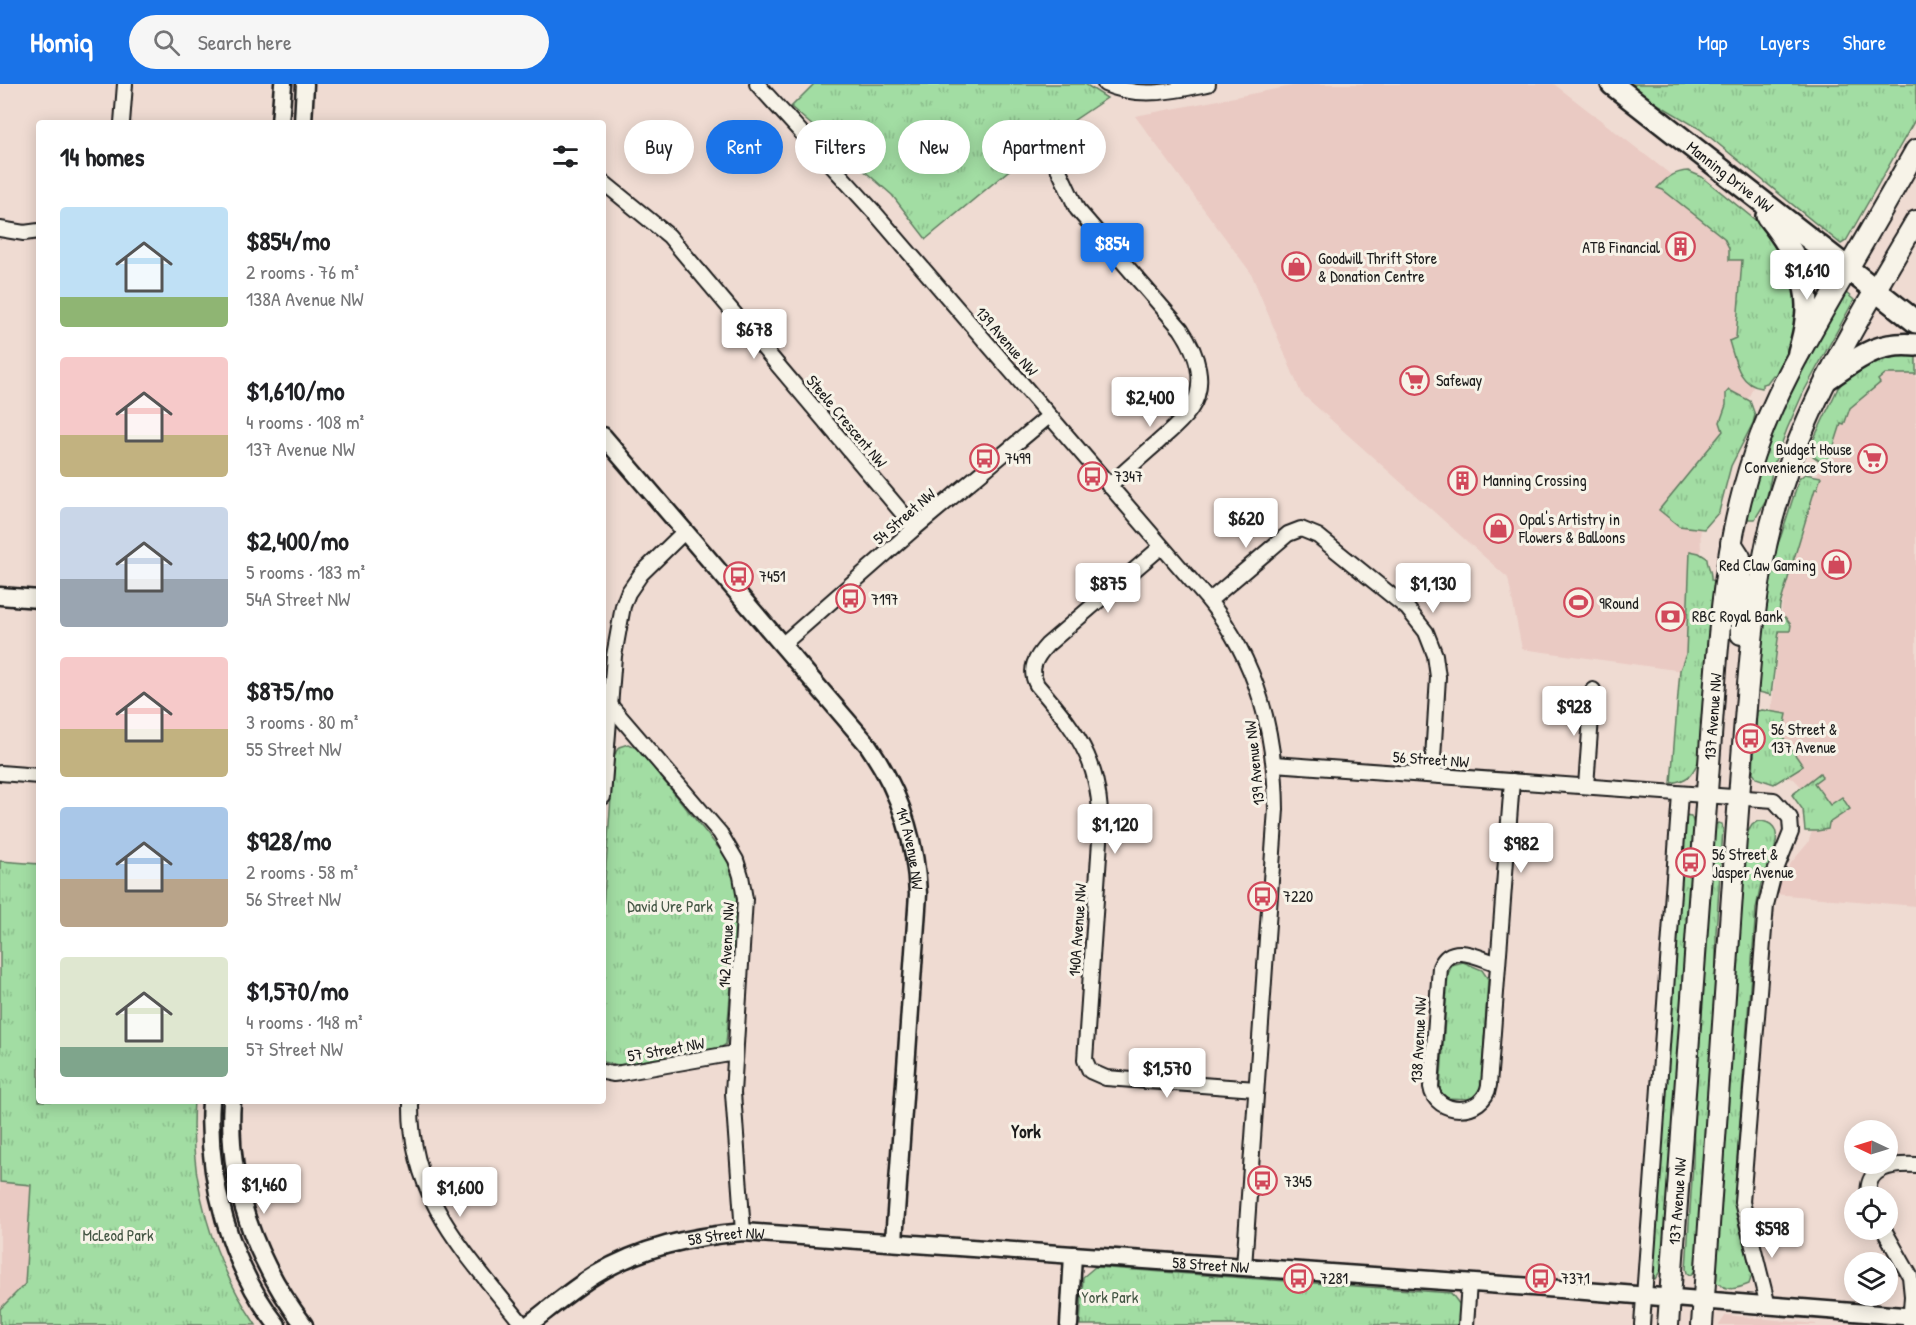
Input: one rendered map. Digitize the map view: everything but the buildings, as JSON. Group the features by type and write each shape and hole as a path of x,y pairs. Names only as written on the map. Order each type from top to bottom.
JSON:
{"main road":[{"name":"Manning Drive NW","path":"1612,84 1916,322"},
{"name":"137 Avenue NW","path":"1668,1325 1723,591 1730,542 1754,452 1774,404 1799,352 1916,150"},
{"path":"1744,188 1796,257 1807,300 1807,319 1799,352"},
{"name":"137 Avenue NW","path":"1702,1325 1738,798 1754,608 1765,545 1791,458 1806,420 1875,291 1916,221"},
{"path":"1827,379 1860,357 1883,346 1916,345"},
{"path":"1730,542 1765,545"},
{"path":"1730,542 1740,557 1744,727"}],"street":[{"path":"122,120 124,84"},
{"path":"280,120 283,84"},
{"path":"303,120 305,84"},
{"name":"139 Avenue NW","path":"757,84 875,213 1209,601 1226,624 1251,671 1266,713 1274,765 1275,828 1244,1267"},
{"path":"1105,84 1124,91 1143,93 1173,91 1208,84"},
{"path":"1061,174 1077,209 1181,329 1196,353 1199,372 1191,409 1108,486"},
{"name":"Steele Crescent NW","path":"606,184 669,237 915,528"},
{"path":"0,229 24,233 36,231"},
{"name":"54 Street NW","path":"783,644 915,528 1049,416"},
{"name":"141 Avenue NW","path":"606,439 863,739 879,760 906,818 916,862 917,910 894,1241"},
{"path":"1209,601 1283,538 1301,529 1318,536 1400,602 1414,615 1426,632 1435,655 1438,677 1432,775"},
{"path":"606,758 616,636 628,593 651,563 685,531"},
{"name":"140A Avenue NW","path":"1161,547 1047,645 1033,664 1034,679 1037,685 1068,722 1084,748 1094,774 1100,807 1100,841 1084,1055 1086,1066 1090,1071 1106,1078 1256,1089"},
{"path":"0,596 36,599"},
{"path":"1586,786 1593,690"},
{"name":"142 Avenue NW","path":"610,705 720,833 736,860 744,888 746,912 735,1053 734,1107 743,1232"},
{"name":"56 Street NW","path":"1274,765 1738,798"},
{"path":"0,773 36,776"},
{"name":"138 Avenue NW","path":"1498,964 1459,952 1448,956 1440,967 1431,1082 1433,1096 1443,1105 1465,1108 1475,1106 1482,1102 1488,1092 1498,964 1512,781"},
{"name":"137 Avenue NW","path":"1642,1325 1680,794"},
{"path":"1738,798 1774,800 1790,818 1791,832 1773,877 1767,905 1742,1202 1768,1306"},
{"name":"57 Street NW","path":"606,1072 621,1073 735,1053"},
{"path":"211,1104 212,1153 226,1224 246,1274 277,1325"},
{"path":"232,1104 233,1156 246,1217 263,1260 276,1285 304,1325"},
{"path":"411,1104 414,1149 422,1181 429,1195 448,1229 523,1325"},
{"path":"1869,1186 1881,1168 1891,1165 1916,1165"},
{"name":"58 Street NW","path":"528,1325 593,1276 642,1252 684,1239 743,1232 1644,1296 1912,1320"},
{"path":"1890,1240 1910,1276 1912,1320"},
{"path":"1069,1325 1073,1255"},
{"path":"1466,1325 1469,1283"}],"shaded area":[{"path":"1303,84 1554,84 1759,243 1757,378 1700,510 1701,556 1690,672 1522,649 1508,578 1301,393 1251,273 1135,116"},
{"path":"1916,370 1916,906 1774,894 1791,863 1808,843 1815,823 1808,794 1794,779 1765,774 1783,596 1826,445 1862,384 1885,373"},
{"path":"0,1182 31,1184 25,1284 0,1309"},
{"path":"1726,1315 1816,1324 1816,1325 1719,1325"}],"green space":[{"path":"814,84 1085,84 1107,98 1074,120 982,120 982,174 1004,174 926,239 892,195 868,174 886,174 886,120 806,120 791,107"},
{"path":"1624,84 1916,84 1916,118 1846,241 1841,244 1700,129"},
{"path":"1688,171 1702,177 1770,232 1784,250 1800,304 1792,345 1778,376 1773,375 1767,383 1762,384 1762,388 1754,386 1743,377 1736,364 1729,341 1736,338 1742,260 1729,260 1729,248 1724,238 1663,190 1657,188 1671,176"},
{"path":"1846,293 1854,300 1803,393 1787,429 1773,467 1766,501 1755,519 1748,519 1745,517 1754,475 1787,392"},
{"path":"1916,353 1916,374 1885,374 1878,380 1880,383 1850,408 1844,425 1841,424 1830,458 1820,461 1813,456 1810,447 1838,388 1853,370 1866,359"},
{"path":"1729,390 1750,401 1755,415 1753,423 1731,466 1719,512 1704,529 1679,526 1659,510 1723,431 1720,422 1726,405 1726,393"},
{"path":"1805,474 1821,477 1815,489 1780,605 1778,621 1785,617 1791,625 1790,631 1779,631 1771,695 1755,691 1770,563 1799,479"},
{"path":"1690,551 1707,558 1711,580 1716,581 1702,756 1688,777 1671,783 1680,670 1686,654"},
{"path":"1757,711 1787,714 1785,724 1778,730 1803,766 1774,784 1756,778 1753,772"},
{"name":"David Ure Park","path":"628,744 638,749 726,857 735,880 738,904 726,1044 720,1048 618,1065 606,1063 606,866 614,755 619,747"},
{"path":"1820,773 1822,777 1814,783 1830,805 1842,797 1850,809 1829,823 1828,829 1805,831 1803,810 1792,795"},
{"path":"1685,815 1691,816 1694,824 1690,871 1693,872 1663,1267 1655,1279 1652,1277"},
{"path":"1758,821 1769,823 1776,837 1756,908 1736,1172 1736,1214 1752,1275 1749,1284 1732,1289 1716,1282 1720,1217 1717,1216 1746,835 1752,825"},
{"path":"1722,824 1723,830 1716,932 1716,1016 1698,1258 1694,1272 1690,1275 1686,1269 1693,1164 1695,1064 1710,852 1715,825"},
{"name":"McLeod Park","path":"0,861 36,864 36,1104 194,1104 195,1160 206,1218 227,1274 256,1325 0,1325 0,1309 25,1284 31,1185 0,1182"},
{"path":"1463,962 1482,970 1488,979 1481,1089 1478,1096 1470,1099 1447,1098 1440,1091 1448,974 1452,965"},
{"name":"York Park","path":"1095,1267 1451,1293 1460,1305 1459,1325 1080,1325 1083,1277"}],"place":[{"name":"ATB Financial","path":"1681,247"},
{"name":"Goodwill Thrift Store & Donation Centre","path":"1297,267"},
{"name":"Safeway","path":"1415,380"},
{"name":"7499","path":"984,458"},
{"name":"Budget House Convenience Store","path":"1873,458"},
{"name":"7347","path":"1093,476"},
{"name":"Manning Crossing","path":"1462,480"},
{"name":"Opal's Artistry in Flowers & Balloons","path":"1498,528"},
{"name":"Red Claw Gaming","path":"1837,565"},
{"name":"7451","path":"738,576"},
{"name":"7197","path":"850,599"},
{"name":"9Round","path":"1578,603"},
{"name":"RBC Royal Bank","path":"1671,616"},
{"name":"56 Street & 137 Avenue","path":"1750,738"},
{"name":"56 Street & Jasper Avenue","path":"1691,863"},
{"name":"7220","path":"1262,896"},
{"name":"7345","path":"1263,1181"},
{"name":"7281","path":"1299,1278"},
{"name":"7371","path":"1540,1278"}],"district":[{"name":"York","path":"1026,1131"}]}
